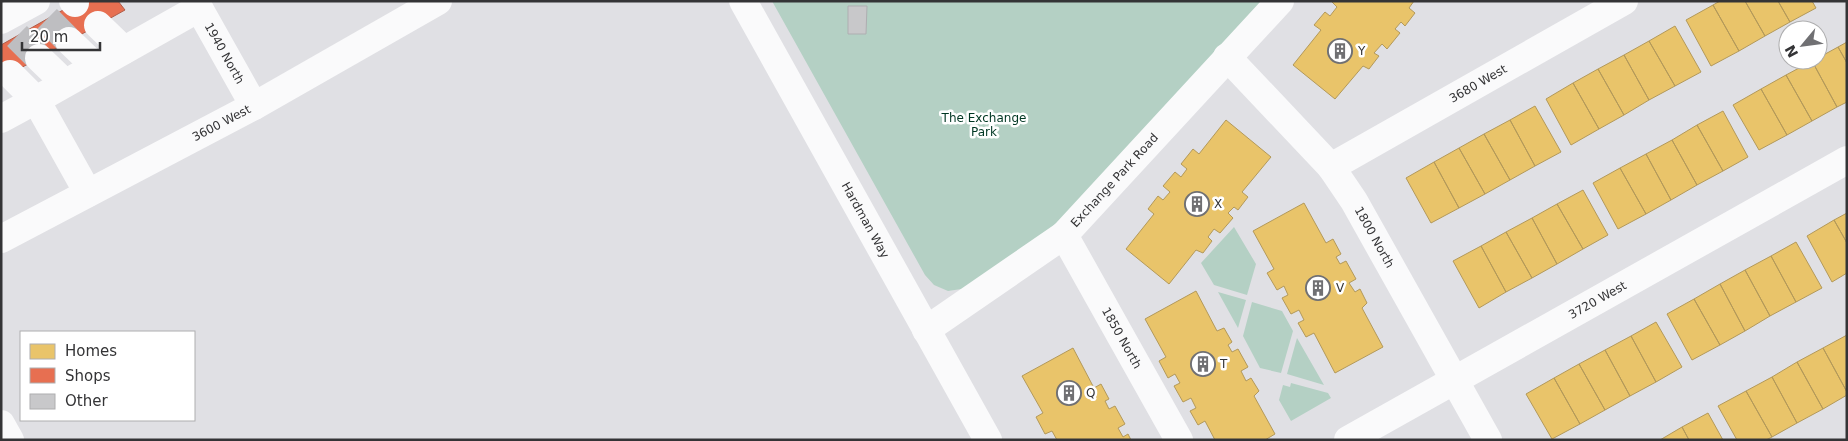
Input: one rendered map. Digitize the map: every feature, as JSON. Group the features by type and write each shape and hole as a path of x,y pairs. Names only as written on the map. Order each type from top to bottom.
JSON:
{"main road":[{"name":"3600 West","path":"1,239 254,106 438,1"},
{"name":"Hardman Way","path":"743,1 988,440"},
{"name":"Exchange Park Road","path":"926,330 1064,235 1280,1"},
{"name":"3680 West","path":"1331,166 1624,1"},
{"name":"1940 North","path":"197,5 254,106"},
{"path":"3,115 36,100 124,50 197,5"},
{"path":"6,26 38,8"},
{"path":"98,25 124,50"},
{"path":"69,41 95,66"},
{"name":"1800 North","path":"1227,57 1331,166 1354,201 1488,440"},
{"path":"39,58 65,83"},
{"path":"10,74 36,100 88,193"},
{"name":"3720 West","path":"1348,440 1847,160"},
{"name":"1850 North","path":"1064,235 1179,440"},
{"path":"1,424 10,440"}],"green space":[{"name":"The Exchange Park","path":"772,1 1268,1 1058,226 968,288 948,291 934,285 925,275"},
{"path":"1234,227 1256,264 1247,295 1214,285 1201,263"},
{"path":"1218,292 1246,300 1238,328"},
{"path":"1252,302 1282,311 1293,331 1281,373 1260,368 1243,336"},
{"path":"1297,338 1324,385 1287,374"},
{"path":"1291,383 1328,393 1331,398 1291,421 1279,400 1283,385 1290,387"}],"building: Homes":[{"name":"Y","path":"1331,1 1414,1 1409,8 1415,13 1405,26 1401,22 1395,29 1400,33 1387,49 1382,44 1374,53 1379,56 1369,69 1363,66 1335,99 1293,65 1321,30 1314,25 1325,12 1330,16 1337,7"},
{"path":"1720,1 1745,1 1765,36 1739,51 1713,5"},
{"path":"1745,1 1778,1 1789,20 1778,20 1778,29 1765,36"},
{"path":"1778,1 1812,1 1816,8 1794,20 1789,20"},
{"path":"1713,5 1739,51 1711,66 1686,20"},
{"path":"1675,26 1701,72 1675,86 1649,41"},
{"path":"1649,41 1675,86 1649,100 1624,55"},
{"path":"1847,42 1847,63 1838,47"},
{"path":"1838,47 1847,63 1847,102 1837,107 1817,70 1828,70 1828,52"},
{"path":"1624,55 1649,100 1624,115 1598,69"},
{"path":"1598,69 1624,115 1599,129 1573,83"},
{"path":"1795,70 1817,70 1837,107 1812,121 1786,75"},
{"path":"1786,75 1812,121 1787,135 1761,89"},
{"path":"1573,83 1599,129 1571,145 1546,99"},
{"path":"1761,89 1787,135 1759,150 1733,105"},
{"path":"1535,106 1561,152 1535,166 1510,120"},
{"path":"1723,111 1748,157 1723,171 1697,125"},
{"name":"X","path":"1226,120 1271,157 1242,192 1248,197 1238,210 1234,207 1228,213 1233,218 1220,233 1214,229 1208,237 1212,241 1203,253 1196,250 1169,284 1126,249 1154,214 1148,209 1158,196 1163,200 1170,192 1163,186 1175,172 1181,177 1187,169 1181,164 1193,149 1199,154"},
{"path":"1510,120 1535,166 1510,180 1484,134"},
{"path":"1697,125 1723,171 1697,185 1672,140"},
{"path":"1484,134 1510,180 1485,194 1459,148"},
{"path":"1672,140 1697,185 1671,200 1646,154"},
{"path":"1459,148 1485,194 1459,208 1434,162"},
{"path":"1646,154 1671,200 1646,214 1620,168"},
{"path":"1434,162 1459,208 1431,223 1406,178"},
{"path":"1620,168 1646,214 1618,229 1593,183"},
{"path":"1583,190 1608,235 1583,249 1557,204"},
{"name":"V","path":"1304,203 1326,243 1333,239 1341,254 1336,257 1340,264 1346,261 1356,279 1349,283 1355,292 1360,289 1367,303 1362,308 1383,347 1335,373 1314,333 1306,337 1298,323 1304,320 1299,310 1291,314 1282,298 1288,295 1284,286 1277,290 1267,273 1274,269 1253,231"},
{"path":"1557,204 1583,249 1557,264 1532,218"},
{"path":"1847,213 1847,243 1834,220"},
{"path":"1532,218 1557,264 1532,278 1506,232"},
{"path":"1834,220 1847,243 1847,273 1832,282 1807,236"},
{"path":"1506,232 1532,278 1506,292 1481,246"},
{"path":"1796,242 1822,288 1796,302 1771,256"},
{"path":"1481,246 1506,292 1479,308 1453,261"},
{"path":"1771,256 1796,302 1770,316 1745,270"},
{"path":"1745,270 1770,316 1745,331 1720,284"},
{"path":"1720,284 1745,331 1720,345 1694,299"},
{"name":"T","path":"1196,291 1217,331 1224,328 1232,342 1228,345 1232,352 1238,349 1248,367 1241,371 1246,381 1251,378 1259,391 1254,396 1275,434 1265,440 1215,440 1205,421 1198,425 1190,411 1196,408 1191,398 1183,402 1174,386 1180,383 1175,374 1168,378 1159,361 1166,357 1145,319"},
{"path":"1694,299 1720,345 1692,360 1667,314"},
{"path":"1656,322 1682,367 1656,382 1631,336"},
{"path":"1847,335 1847,392 1823,348"},
{"path":"1631,336 1656,382 1630,396 1605,350"},
{"name":"Q","path":"1073,348 1094,388 1101,384 1109,399 1105,401 1109,409 1115,406 1125,424 1118,428 1123,437 1128,434 1131,440 1057,440 1052,431 1045,434 1036,417 1043,413 1022,376"},
{"path":"1823,348 1847,395 1823,409 1797,362"},
{"path":"1605,350 1630,396 1605,410 1579,364"},
{"path":"1797,362 1823,409 1797,423 1772,377"},
{"path":"1579,364 1605,410 1580,424 1554,378"},
{"path":"1772,377 1797,423 1772,437 1746,391"},
{"path":"1554,378 1580,424 1552,439 1526,394"},
{"path":"1746,391 1772,437 1766,440 1737,440 1718,406"},
{"path":"1708,413 1723,440 1689,440 1682,427"},
{"path":"1682,427 1689,440 1660,440"}],"building: Shops":[{"path":"79,1 118,1 125,10 1,79 1,45"}],"building: Other":[{"path":"848,6 867,6 866,34 848,34"}],"tunnel":[{"path":"47,19 69,41"},
{"path":"17,36 39,58"}],"place":[{"name":"Y","path":"1340,51"},
{"name":"X","path":"1197,204"},
{"name":"V","path":"1318,288"},
{"name":"T","path":"1203,364"},
{"name":"Q","path":"1069,393"}]}
